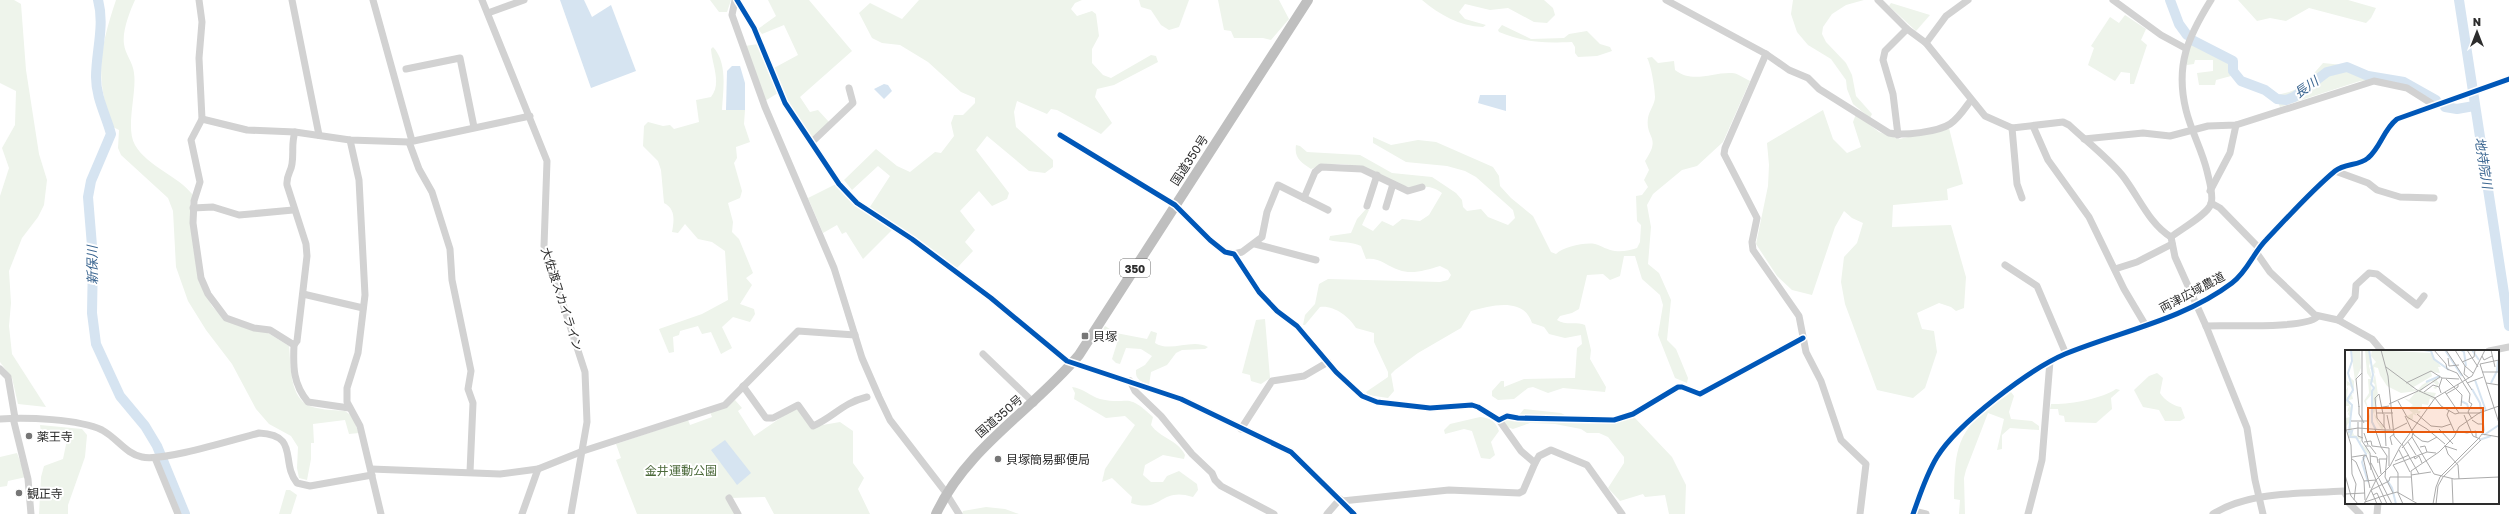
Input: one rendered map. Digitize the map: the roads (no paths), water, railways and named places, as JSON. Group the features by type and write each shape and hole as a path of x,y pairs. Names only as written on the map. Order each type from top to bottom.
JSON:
{"highway":[{"name":"国道350号","path":"936,514 946,494 960,473 981,449 1034,403 1072,364 1092,336 1308,0"}],"street":[{"path":"199,0 202,22 199,58 202,119 191,140 200,182 193,208 201,278 215,305 226,318 254,328 270,330 294,345"},
{"path":"292,0 319,135"},
{"path":"373,0 410,141 419,168 432,192 450,249 452,280 471,371 468,389 473,403 470,472"},
{"name":"大佐渡スカイライン","path":"482,0 547,161 544,246 585,372 588,410 583,452 572,514"},
{"path":"488,12 524,0"},
{"path":"736,0 754,28 785,103 839,184 857,203 912,239 991,298 1056,353 1072,364 1130,381 1181,399 1291,452 1354,514"},
{"path":"736,0 732,15 765,107 834,268 862,358 890,420 946,494 959,514"},
{"path":"1666,0 1766,54 1789,70 1808,78 1819,89 1858,111 1871,123 1898,135 1943,128 1951,124 1971,100"},
{"path":"1878,0 1907,29 1926,43 1985,116 2012,128 2063,122 2084,139 2122,175 2146,211 2172,241 2175,257 2206,326 2248,428 2264,514"},
{"path":"1926,43 1946,16 1968,0"},
{"path":"2113,0 2161,35 2185,48"},
{"path":"2115,269 2137,262 2172,241 2207,210 2211,204 2204,160 2186,109 2184,90 2185,48 2211,0"},
{"path":"1898,135 1893,94 1883,60 1885,51 1907,29"},
{"path":"1766,54 1724,148 1724,154 1757,218 1752,242 1753,250 1799,316 1806,352 1821,381 1841,440 1866,464 1860,514"},
{"path":"406,69 460,58 474,127"},
{"name":"両津広域農道","path":"1913,512 1926,478 1938,456 1949,442 1982,410 2050,361 2146,326 2196,304 2238,278 2257,250 2335,171 2366,160 2372,154 2385,132 2397,119 2509,79"},
{"path":"2084,139 2143,133 2170,136 2193,129 2218,125 2236,125 2374,81 2407,88 2434,105"},
{"path":"812,142 853,103 849,88"},
{"path":"202,119 247,130 295,132 350,140 410,141 530,116"},
{"path":"2210,192 2230,153 2236,125"},
{"path":"2033,126 2048,160 2089,217 2146,326"},
{"path":"2012,128 2017,184 2022,198"},
{"path":"295,132 291,145 292,163 286,179 293,210 306,244 307,256 303,294 296,341 294,345 295,379 300,392 308,402 349,408"},
{"path":"1060,135 1175,205 1210,240 1225,252 1234,254 1255,244 1262,237 1267,212 1278,185 1328,210"},
{"path":"350,140 359,180 365,272 358,353 347,388 349,408 360,426 381,514"},
{"path":"1304,198 1315,172 1321,167 1362,169 1377,175 1408,192 1422,187"},
{"path":"2335,171 2368,183 2377,190 2400,197 2434,198"},
{"path":"1367,206 1377,175"},
{"path":"1386,207 1393,184"},
{"path":"2211,204 2220,208 2257,250 2281,283 2317,317 2338,320 2372,339 2381,350"},
{"path":"193,208 213,207 239,215 293,210"},
{"path":"1255,244 1316,260"},
{"path":"1234,254 1259,292 1297,326 1328,362 1362,396 1377,402 1430,408 1472,405 1478,407 1499,420 1521,451 1535,464"},
{"path":"2005,265 2037,286 2066,354"},
{"path":"2338,320 2355,297 2356,285 2369,273 2377,274 2417,305 2424,296"},
{"path":"303,294 363,308"},
{"path":"2206,326 2296,324 2312,321 2317,317"},
{"path":"0,419 14,418 90,425 104,431 130,453 143,458 155,458 259,433 269,434 278,437 288,450 289,470 297,483 310,486 371,472 470,472 500,474 538,469 583,452 725,404 798,331 855,335"},
{"path":"1499,420 1507,416 1614,420 1633,414 1678,387 1700,394 1803,338"},
{"path":"2494,350 2509,347"},
{"path":"983,354 1034,403"},
{"path":"2028,514 2042,460 2050,361"},
{"path":"1241,429 1272,381 1304,376 1328,362"},
{"path":"0,369 8,377 14,418 28,479 31,514"},
{"path":"1130,381 1135,391 1161,416 1192,454 1212,472 1215,480 1221,486 1274,514"},
{"path":"743,386 766,418 773,418 798,405 813,426 822,422 841,407 866,398"},
{"path":"1327,514 1341,500 1449,490 1519,493 1523,491 1539,456 1551,450 1587,464 1622,514"},
{"path":"155,458 178,514"},
{"path":"522,514 538,469"},
{"path":"2213,514 2229,505 2260,498 2344,491 2345,493"},
{"path":"729,498 738,514"},
{"path":"2350,504 2360,514"},
{"path":"2377,514 2378,504"},
{"path":"1913,512 1926,514"}],"water":[{"path":"560,0 584,0 592,17 611,5 636,71 591,88"},
{"path":"732,66 740,66 745,83 745,110 726,110 727,71"},
{"path":"884,84 888,85 892,91 884,99 874,89"},
{"path":"1480,95 1506,95 1506,111 1478,103"},
{"path":"725,440 751,473 737,485 711,450"}],"waterway":[{"name":"新保川","path":"98,0 101,19 96,68 96,85 99,99 111,134 91,181 88,197 93,258 92,313 96,344 120,396 145,426 157,446 185,514"},
{"name":"長川","path":"2170,0 2179,24 2187,35"},
{"name":"地持院川","path":"2459,0 2509,326"},
{"name":"長川","path":"2192,40 2233,61 2233,71 2241,81 2265,90 2277,99 2286,100 2294,97 2327,72 2347,67 2368,76 2404,82 2436,100"},
{"name":"長川","path":"2445,107 2457,109 2474,106"}],"place":[{"name":"貝塚","path":"1085,336"},
{"name":"薬王寺","path":"29,436"},
{"name":"貝塚簡易郵便局","path":"998,459"},
{"name":"観正寺","path":"19,493"}],"park label":[{"name":"金井運動公園","path":"681,470"}]}
